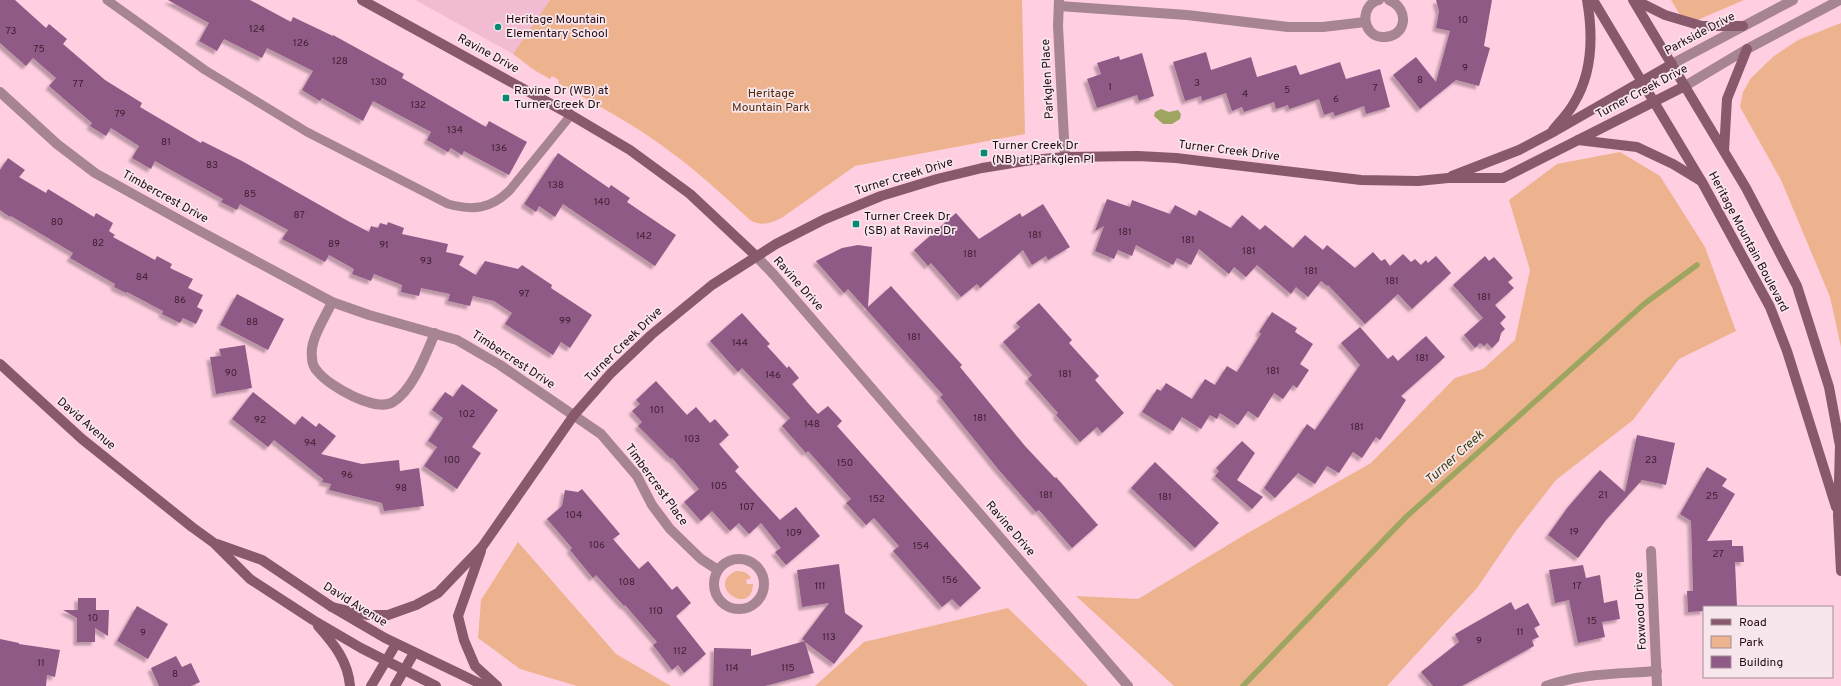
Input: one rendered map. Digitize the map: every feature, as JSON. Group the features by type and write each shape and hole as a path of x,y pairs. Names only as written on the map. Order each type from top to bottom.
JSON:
{"main road":[{"name":"Ravine Drive","path":"362,0 571,115 630,150 670,178 708,210 756,256"},
{"path":"1549,134 1574,104 1583,86 1589,60 1592,26 1587,0"},
{"name":"Heritage Mountain Boulevard","path":"1593,0 1702,182 1770,307 1787,351 1838,515"},
{"path":"1634,0 1665,15 1702,26 1743,26"},
{"name":"Heritage Mountain Boulevard","path":"1634,0 1746,188 1797,286 1829,387 1840,446 1838,515 1841,571"},
{"path":"1724,151 1727,99 1747,49"},
{"name":"Parkside Drive","path":"1642,82 1672,64"},
{"name":"Turner Creek Drive","path":"1448,178 1519,150 1642,82"},
{"name":"Turner Creek Drive","path":"482,547 574,415 611,373 651,335 712,285 776,244 825,219 888,193 982,168 1043,158 1064,157 1132,156 1176,158 1361,180 1503,178 1685,86"},
{"path":"1578,140 1637,147 1673,164 1702,182"},
{"name":"David Avenue","path":"0,364 82,439 214,543 250,579 313,620 386,661 436,686"},
{"name":"David Avenue","path":"214,543 262,560 332,607 396,644 485,686"},
{"path":"332,607 355,614 374,616 388,615 404,611 438,593 482,547"},
{"path":"482,547 458,616 464,640 475,666 497,686"},
{"path":"313,620 343,658 348,670 350,686"},
{"path":"371,686 396,644"},
{"path":"395,686 414,653"}],"street":[{"path":"1379,0 1371,4 1367,9 1365,22 1367,28 1377,36 1389,37 1395,34 1402,24 1402,12 1399,6 1389,0"},
{"name":"Parkside Drive","path":"1672,64 1794,0"},
{"name":"Turner Creek Drive","path":"1685,86 1747,49 1840,0"},
{"path":"1059,3 1188,15 1288,27 1328,26 1365,22"},
{"name":"Parkglen Place","path":"1059,3 1058,26 1064,157"},
{"name":"Timbercrest Drive","path":"0,92 57,144 95,173 332,302 369,315 435,333 467,344 574,415"},
{"name":"Ravine Drive","path":"756,256 1128,686"},
{"path":"332,302 313,345 311,356 313,364 317,372 324,378 369,404 386,405 401,396 416,374 435,333"},
{"name":"Timbercrest Place","path":"574,415 601,434 637,476 652,505 670,529 701,559 718,570"},
{"name":"Foxwood Drive","path":"1652,551 1657,686"},
{"path":"744,559 755,564 760,570 764,581 763,593 760,600 746,609 737,610 729,608 722,603 716,596 714,587 714,578 718,570 724,564 732,560 744,559"},
{"path":"1546,686 1559,681 1580,677 1657,671"}],"lane":[{"path":"107,0 205,70 307,132 448,204 464,209 481,207 501,199 571,115"}],"shaded area":[{"name":"Heritage Mountain Elementary School","path":"415,0 550,0 513,54"},
{"path":"1161,109 1169,112 1178,110 1181,114 1180,119 1172,124 1163,124 1154,116 1155,112"}],"green space":[{"name":"Heritage Mountain Park","path":"550,0 1022,0 1025,134 855,166 783,217 775,221 762,224 754,222 700,175 655,141 614,115 558,83 559,80 552,76 550,79 534,70 513,54"},
{"path":"1671,0 1744,0 1686,25"},
{"path":"1841,23 1841,347 1830,297 1781,180 1740,107 1743,92 1751,78 1774,56 1798,40"},
{"path":"1620,152 1660,176 1705,247 1736,331 1679,359 1633,420 1556,480 1516,531 1477,588 1387,686 1174,686 1076,596 1138,599 1246,534 1371,463 1455,378 1483,369 1515,340 1530,270 1509,200 1557,164"},
{"path":"518,542 616,654 671,686 577,686 520,669 478,638 481,600"},
{"path":"736,571 745,572 748,574 751,578 746,580 747,584 753,584 751,594 745,598 739,599 732,596 727,591 725,584 728,577"},
{"path":"1008,608 1088,686 815,686 864,642"}],"building":[{"path":"0,0 15,0 46,28 49,24 67,39 63,44 105,80 142,103 140,107 201,143 202,141 242,161 369,232 371,226 378,228 380,223 387,225 388,222 404,228 402,234 448,244 446,252 464,256 459,265 476,275 485,261 518,269 522,265 552,285 551,288 592,315 570,348 561,342 553,355 505,324 512,313 494,301 473,296 470,306 448,301 450,294 421,288 419,296 401,292 402,285 374,274 371,281 352,274 354,269 329,255 325,262 282,239 288,230 240,204 237,210 221,202 223,199 155,161 151,169 132,158 139,146 111,128 106,136 90,126 92,123 49,86 56,78 33,58 26,66 0,43"},
{"path":"168,0 250,0 291,22 293,17 333,35 404,74 402,78 486,127 489,121 527,142 509,175 464,151 462,155 451,148 448,152 427,140 431,132 373,101 363,121 322,98 320,101 302,90 313,71 267,48 262,58 224,39 217,51 199,41 209,23"},
{"path":"1436,0 1492,0 1484,46 1490,48 1479,86 1456,80 1420,109 1393,75 1416,57 1436,82 1450,31 1436,28 1439,11"},
{"path":"1206,52 1211,70 1251,57 1257,77 1296,65 1300,75 1340,62 1346,79 1380,69 1390,107 1366,114 1364,106 1335,116 1333,112 1324,115 1319,99 1289,109 1288,105 1276,109 1274,102 1244,112 1242,107 1232,111 1226,93 1202,101 1201,96 1185,101 1173,62"},
{"path":"1142,53 1154,96 1139,101 1137,95 1097,108 1087,79 1101,74 1097,63 1119,56 1120,60"},
{"path":"558,153 609,188 611,185 630,198 627,202 676,235 655,266 563,204 555,217 539,206 536,212 524,204"},
{"path":"8,158 25,170 19,177 46,193 48,189 94,217 96,213 113,223 109,231 115,235 113,237 155,260 157,256 172,264 170,268 193,279 188,288 203,295 197,307 203,310 196,324 183,318 180,323 162,314 163,311 127,292 126,293 114,287 115,284 70,258 73,253 0,210 0,170"},
{"path":"1107,199 1130,207 1132,200 1170,214 1175,205 1196,216 1199,210 1231,228 1242,215 1260,230 1265,225 1293,248 1305,235 1323,250 1327,245 1355,268 1373,252 1381,261 1385,259 1390,266 1403,254 1411,262 1415,259 1421,265 1426,260 1428,263 1436,256 1451,273 1412,309 1398,294 1365,324 1328,285 1327,286 1321,281 1308,297 1296,287 1291,294 1257,265 1246,277 1234,267 1229,274 1199,249 1191,265 1177,258 1173,265 1136,245 1132,256 1118,250 1114,259 1095,251 1104,226 1095,231"},
{"path":"1043,204 1070,247 1048,260 1046,256 1032,265 1023,250 980,288 977,284 961,297 931,263 928,266 914,250 956,213 979,239 1020,213 1022,217"},
{"path":"858,245 872,247 868,307 891,286 962,365 960,367 1025,446 1055,478 1056,477 1098,525 1072,548 1039,510 1036,512 998,469 940,397 943,395 848,289 844,293 816,261 842,248"},
{"path":"1485,256 1489,261 1494,257 1513,278 1508,282 1514,288 1495,305 1506,317 1500,323 1505,329 1501,333 1499,341 1492,348 1487,343 1484,346 1480,343 1475,348 1464,335 1483,318 1453,285"},
{"path":"237,294 284,319 268,350 220,325"},
{"path":"1039,303 1072,340 1069,343 1099,376 1095,380 1124,413 1102,433 1097,427 1080,442 1056,415 1058,413 1028,379 1032,375 1003,342 1020,327 1016,323"},
{"path":"1272,312 1297,328 1295,332 1313,344 1300,364 1309,370 1297,388 1293,385 1283,399 1274,393 1258,418 1248,411 1238,425 1220,413 1217,419 1210,415 1201,429 1182,417 1173,431 1142,412 1157,389 1161,391 1166,383 1192,399 1205,379 1215,385 1227,366 1237,372 1261,334 1259,332"},
{"path":"742,313 770,344 767,346 787,368 789,366 799,378 792,384 808,403 818,414 828,406 842,421 837,426 981,588 960,607 952,599 942,607 893,551 899,546 874,518 866,525 846,503 851,499 808,451 806,453 782,426 790,418 742,368 738,372 710,341"},
{"path":"1360,327 1388,359 1393,355 1398,361 1426,336 1445,357 1401,396 1406,400 1380,440 1376,437 1362,458 1353,452 1339,473 1327,466 1315,484 1298,473 1275,498 1264,488 1307,424 1315,430 1360,365 1341,343"},
{"path":"245,345 252,388 216,394 210,357 221,356 219,349"},
{"path":"656,381 687,415 696,407 710,423 715,419 729,435 719,444 739,467 735,471 780,520 796,507 820,536 786,565 775,552 781,548 761,523 749,534 739,523 730,531 712,511 701,521 684,502 699,489 672,458 671,459 638,426 642,422 632,411 640,404 636,400"},
{"path":"462,384 498,410 472,447 481,453 457,489 424,466 437,447 428,441 443,418 432,410 445,392 453,397"},
{"path":"253,392 295,425 302,416 316,427 319,423 336,436 321,454 362,464 399,460 400,471 419,468 424,506 384,511 382,503 329,490 331,484 322,482 323,479 274,440 268,447 232,419"},
{"path":"1637,435 1675,443 1666,485 1642,480 1606,520 1578,558 1548,535 1568,507 1600,470 1625,492"},
{"path":"1242,441 1255,453 1237,480 1263,497 1252,509 1215,476 1219,471 1216,468"},
{"path":"1155,462 1219,523 1195,548 1131,488"},
{"path":"1707,467 1727,479 1722,486 1735,494 1707,541 1732,540 1732,546 1743,546 1744,562 1735,562 1737,606 1703,606 1703,611 1688,612 1687,591 1693,591 1691,521 1680,514"},
{"path":"582,489 620,534 613,539 639,569 648,561 672,590 677,586 691,603 676,616 706,654 684,673 678,665 672,670 653,645 657,642 625,605 624,606 596,575 593,578 570,550 572,548 547,519 562,506 565,490 578,492"},
{"path":"839,564 845,613 863,626 834,664 805,642 814,673 765,686 713,686 714,648 751,649 751,656 805,641 802,639 829,603 802,607 797,570"},
{"path":"1583,565 1586,578 1600,575 1604,603 1617,600 1620,619 1602,622 1605,637 1578,643 1569,600 1555,603 1549,570"},
{"path":"78,598 96,598 96,610 109,610 108,636 95,628 95,642 77,642 77,618 63,610 78,610"},
{"path":"1511,602 1515,610 1528,603 1540,625 1534,628 1539,637 1532,640 1534,646 1462,686 1433,686 1421,672 1459,642 1455,634"},
{"path":"137,606 168,624 148,659 117,641"},
{"path":"0,639 19,644 60,650 55,677 47,675 46,686 0,686"},
{"path":"176,656 182,667 191,663 200,682 191,686 159,686 151,668"}],"waterway":[{"name":"Turner Creek","path":"1243,686 1406,517 1644,304 1697,265"}],"place":[{"name":"Heritage Mountain Elementary School","path":"498,27"},
{"name":"Ravine Dr (WB) at Turner Creek Dr","path":"506,98"},
{"name":"Turner Creek Dr (NB) at Parkglen Pl","path":"984,153"},
{"name":"Turner Creek Dr (SB) at Ravine Dr","path":"856,224"}]}
